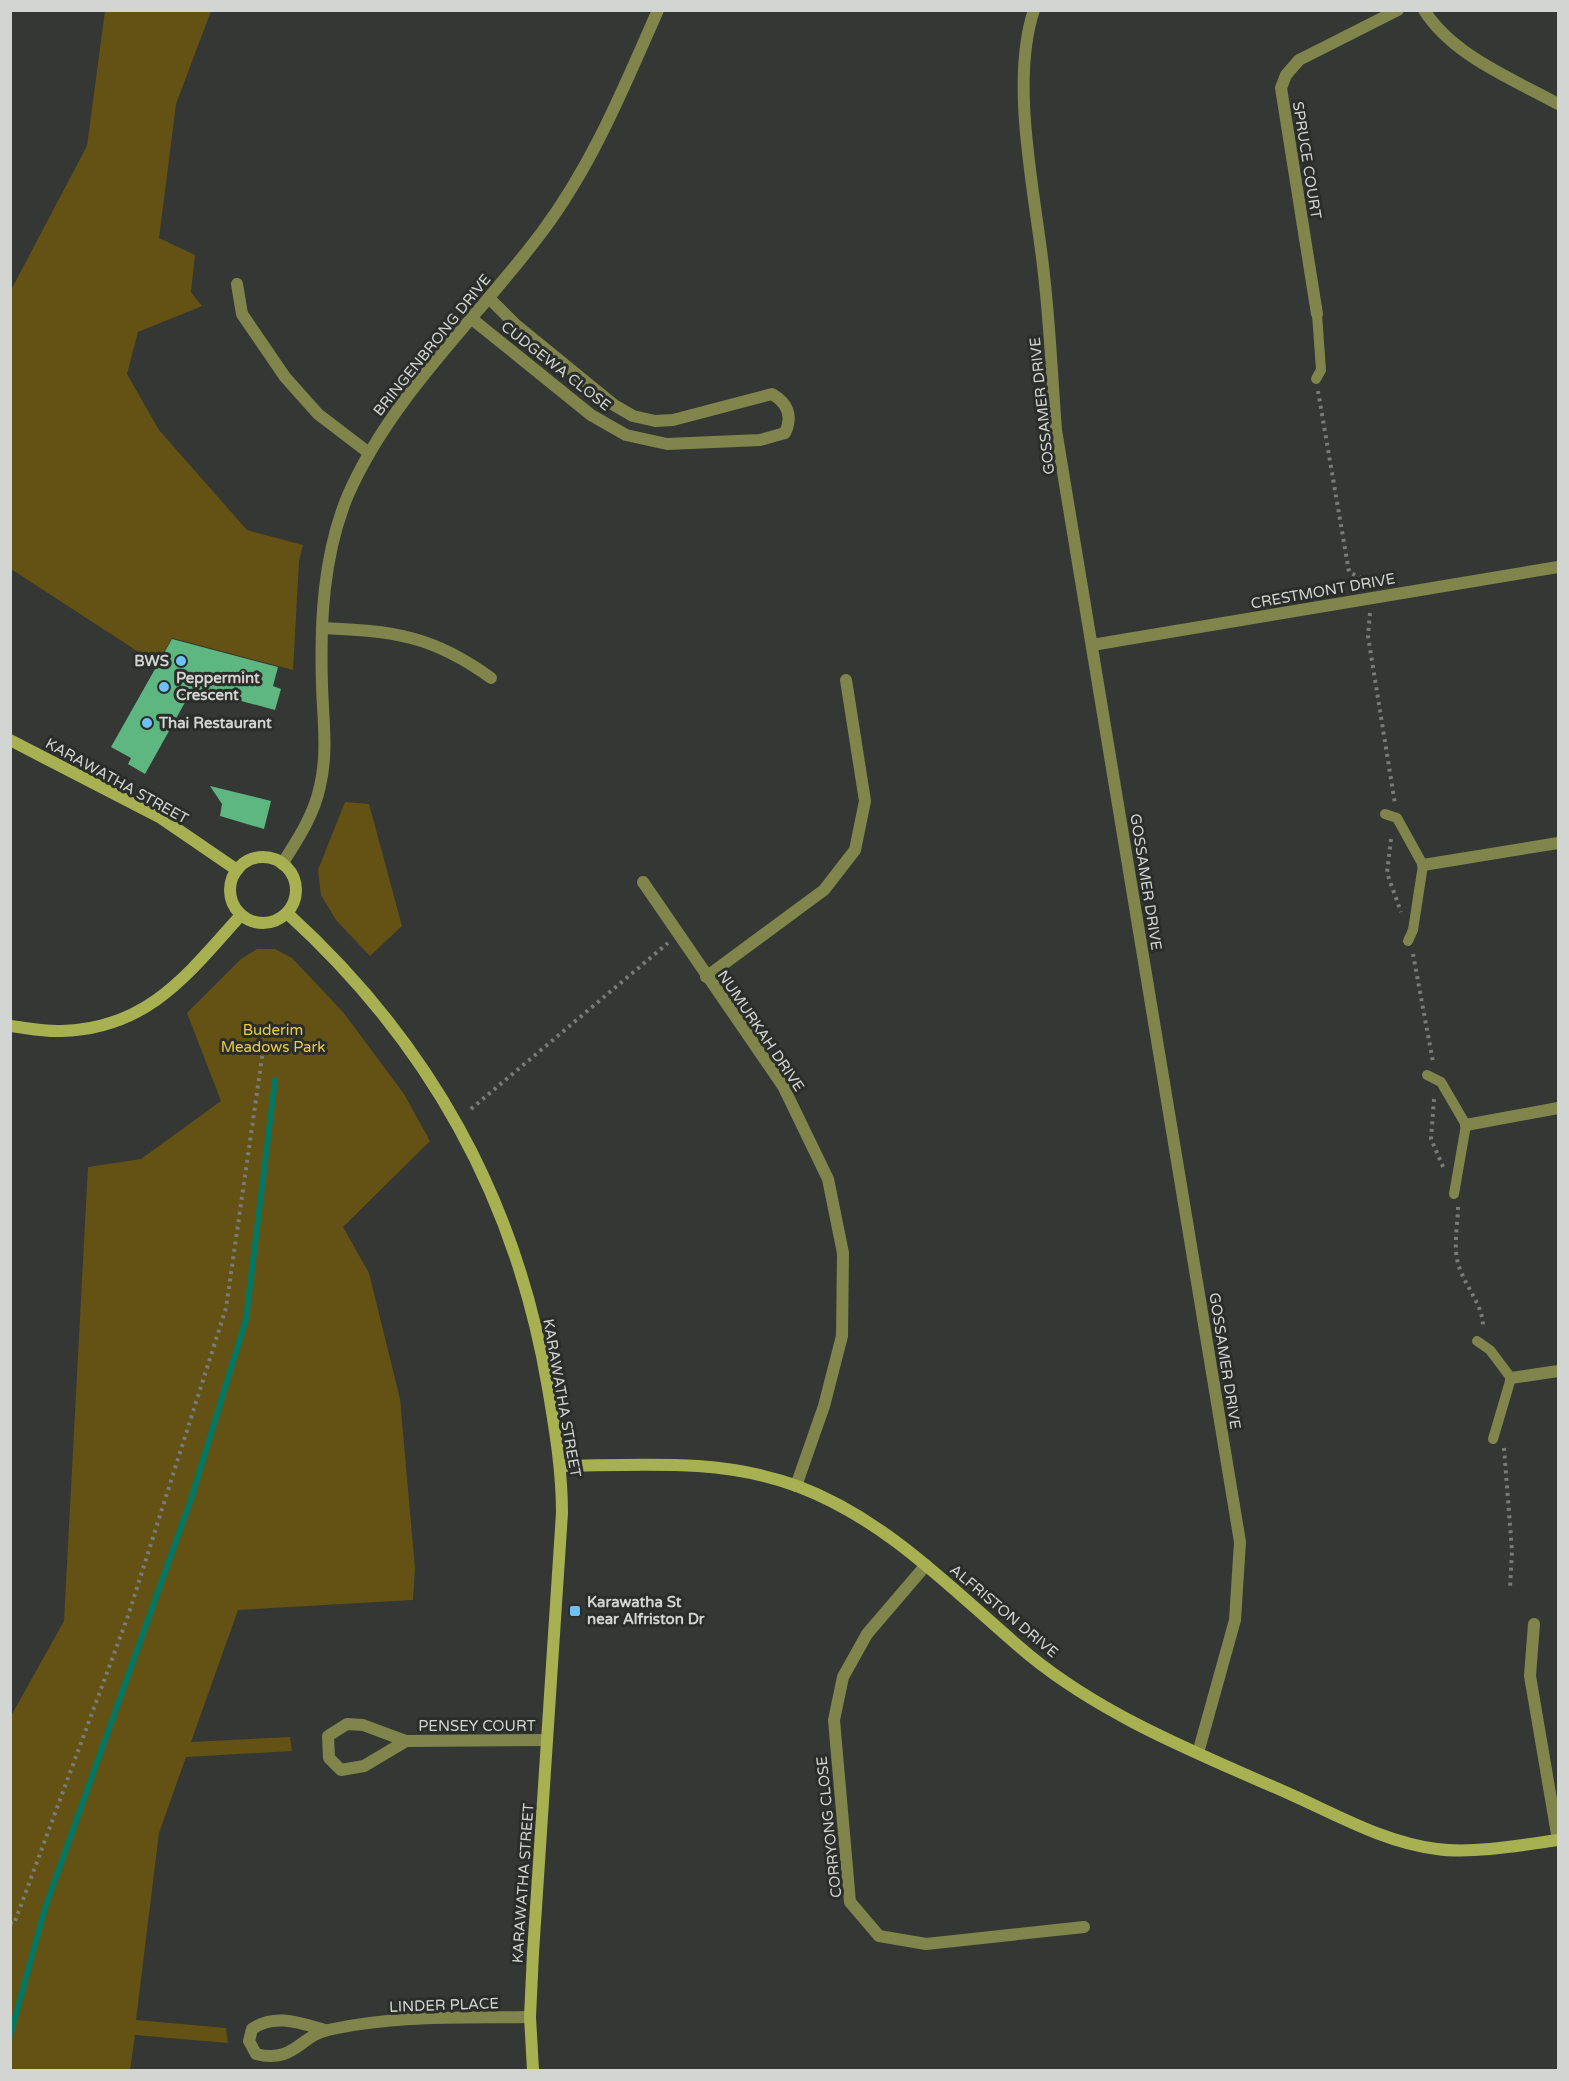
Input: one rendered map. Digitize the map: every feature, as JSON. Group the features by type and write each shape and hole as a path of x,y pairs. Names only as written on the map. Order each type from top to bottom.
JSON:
{"street":[{"name":"BRINGENBRONG DRIVE","path":"282,864 306,828 320,788 326,749 322,628 325,582 333,542 346,500 369,453 392,414 490,299 581,176 604,133 658,10"},
{"name":"GOSSAMER DRIVE","path":"1034,10 1028,28 1024,109 1044,275 1056,430 1240,1542 1235,1620 1198,1753"},
{"name":"SPRUCE COURT","path":"1317,314 1281,88 1286,75 1299,60 1398,10"},
{"path":"1424,10 1442,33 1461,48 1558,104"},
{"path":"237,284 242,314 285,377 318,414 369,453"},
{"name":"CUDGEWA CLOSE","path":"472,319 591,414 626,435 667,444 760,440 785,433 790,422 789,411 782,400 772,394 673,420 655,421 633,416 614,405 516,325 490,299"},
{"name":"CRESTMONT DRIVE","path":"1092,645 1558,567"},
{"path":"322,628 383,632 420,639 450,651 490,678"},
{"path":"706,977 824,890 855,850 865,801 846,680"},
{"name":"KARAWATHA STREET","path":"10,740 161,818 237,870"},
{"path":"1423,865 1558,843"},
{"path":"264,857 282,864 295,882 296,893 287,913 279,920 259,923 241,915 231,898 230,888 237,870 244,863 264,857"},
{"name":"NUMURKAH DRIVE","path":"643,882 706,977 783,1086 828,1179 843,1253 842,1336 824,1406 796,1486"},
{"name":"KARAWATHA STREET","path":"287,913 331,953 382,1011 434,1083 475,1158 515,1249 540,1339 562,1466 562,1514 530,2017 533,2070"},
{"path":"10,1026 60,1032 90,1029 119,1022 168,994 241,915"},
{"path":"1466,1125 1558,1108"},
{"path":"1511,1378 1558,1371"},
{"name":"ALFRISTON DRIVE","path":"562,1466 687,1464 756,1473 796,1486 861,1516 885,1532 1032,1657 1056,1674 1127,1720 1198,1753 1397,1842 1440,1850 1558,1840"},
{"name":"CORRYONG CLOSE","path":"926,1565 867,1634 843,1677 834,1720 850,1902 879,1936 926,1944 1084,1927"},
{"path":"1534,1624 1530,1676 1558,1840"},
{"name":"PENSEY COURT","path":"406,1741 364,1766 340,1770 329,1758 328,1736 347,1724 363,1725 406,1741 547,1740"},
{"name":"LINDER PLACE","path":"324,2030 300,2047 267,2057 256,2054 249,2041 252,2029 272,2019 302,2023 324,2030 413,2018 530,2017"}],"lane":[{"name":"SPRUCE COURT","path":"1316,379 1322,370 1317,314"},
{"path":"1389,814 1423,865 1409,940"},
{"path":"1432,1077 1466,1125 1454,1194"},
{"path":"1479,1342 1499,1360 1511,1378 1493,1439"}],"path":[{"path":"1316,379 1349,572 1366,580 1368,586"},
{"path":"1371,609 1368,636 1395,796 1389,814 1387,873 1409,940 1417,986 1432,1077 1431,1139 1458,1203 1458,1262 1468,1289 1483,1315 1479,1342"},
{"path":"471,1109 678,935"},
{"path":"10,1923 14,1924 129,1616 226,1308 265,1037"},
{"path":"1497,1428 1504,1430 1512,1551 1510,1587"}],"green space":[{"path":"105,11 211,11 176,104 159,238 195,255 191,292 202,306 138,332 127,374 159,430 247,530 303,545 299,561 293,670 172,638 157,664 11,569 11,290 87,146"},
{"path":"345,802 369,804 402,926 370,956 336,920 321,895 318,870"},
{"name":"Buderim Meadows Park","path":"257,949 275,949 292,958 343,1012 404,1094 430,1141 343,1227 369,1273 400,1399 415,1568 413,1600 238,1610 191,1742 290,1737 292,1751 186,1757 159,1833 136,2020 226,2028 228,2043 135,2035 130,2070 11,2070 11,1716 64,1621 88,1167 141,1159 221,1101 187,1013 241,959"}],"building":[{"path":"172,639 278,667 273,686 281,689 275,710 193,688 145,774 128,764 131,758 111,747"},
{"path":"210,786 271,801 264,829 220,816 222,804"}],"waterway":[{"path":"10,2036 45,1908 191,1499 246,1319 275,1080"}],"place":[{"name":"BWS","path":"181,661"},
{"name":"Peppermint Crescent","path":"164,687"},
{"name":"Thai Restaurant","path":"147,723"},
{"name":"Karawatha St near Alfriston Dr","path":"575,1611"}]}
